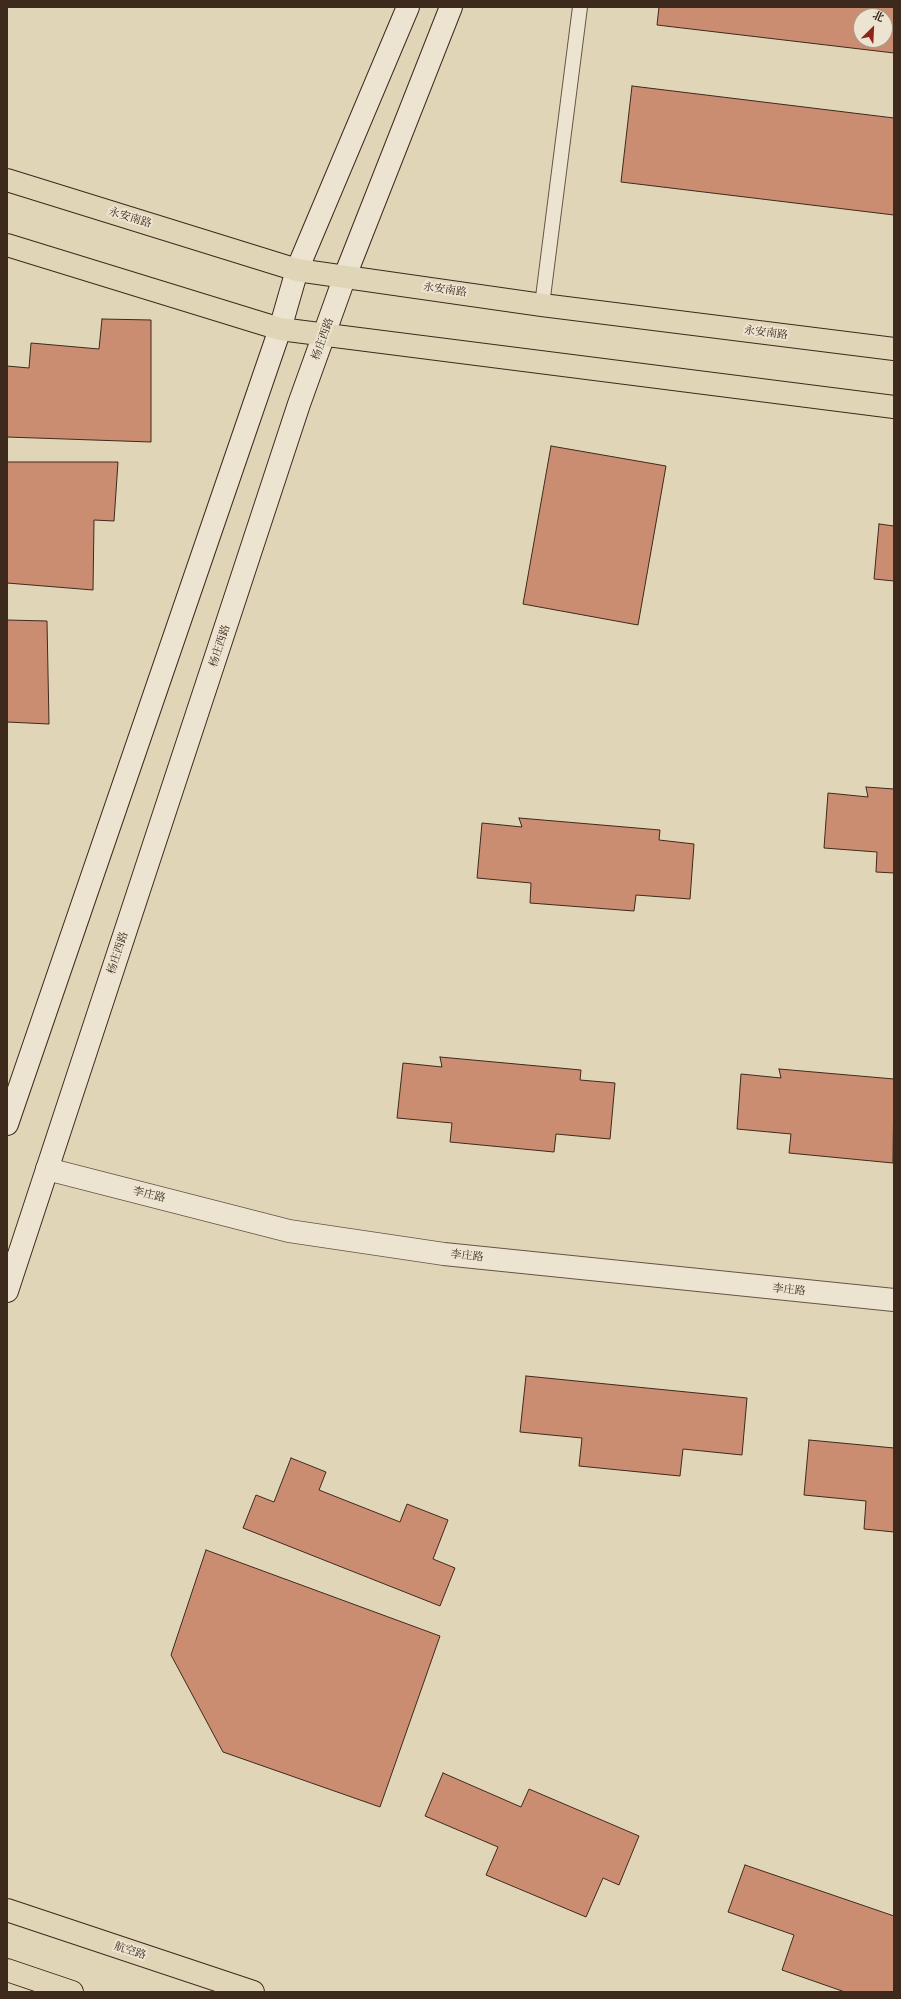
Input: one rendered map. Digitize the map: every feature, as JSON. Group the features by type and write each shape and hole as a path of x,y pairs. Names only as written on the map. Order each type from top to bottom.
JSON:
{"main road":[{"name":"永安南路","path":"7,180 297,270 542,304 894,349"},
{"path":"7,245 280,329 894,407"},
{"name":"航空路","path":"7,1910 253,1992"},
{"path":"7,1970 72,1992"}],"street":[{"path":"7,1124 280,329 297,270 408,7"},
{"name":"杨庄西路","path":"7,1291 297,411 345,276 451,7"},
{"name":"李庄路","path":"47,1169 296,1232 444,1254 894,1300"}],"lane":[{"path":"542,304 580,7"}],"building":[{"path":"659,7 894,7 894,53 657,25"},
{"path":"632,86 894,118 894,215 621,182"},
{"path":"102,319 151,320 151,442 7,437 7,366 29,368 31,343 99,349"},
{"path":"551,446 666,466 638,625 523,604"},
{"path":"7,462 118,462 114,521 94,520 93,590 7,583"},
{"path":"879,524 894,526 894,581 874,579"},
{"path":"7,620 47,621 49,724 7,722"},
{"path":"866,787 894,789 894,873 876,872 877,852 824,848 828,793 868,797"},
{"path":"519,818 660,830 659,840 694,844 690,899 636,895 634,911 530,903 531,883 477,878 482,823 522,827"},
{"path":"440,1057 581,1070 580,1080 615,1083 610,1139 556,1134 554,1152 450,1142 452,1123 397,1118 403,1063 442,1067"},
{"path":"779,1069 894,1079 893,1163 789,1153 791,1134 737,1129 741,1074 781,1078"},
{"path":"526,1376 747,1398 742,1455 683,1449 680,1476 579,1466 582,1438 520,1432"},
{"path":"809,1440 894,1448 894,1532 864,1529 866,1501 804,1495"},
{"path":"291,1458 326,1472 319,1490 400,1522 407,1504 448,1520 433,1559 455,1568 440,1606 243,1528 256,1495 274,1502"},
{"path":"206,1550 440,1636 380,1807 223,1752 171,1655"},
{"path":"443,1773 521,1807 529,1789 639,1836 619,1885 603,1878 586,1917 486,1875 498,1847 425,1816"},
{"path":"745,1865 894,1916 894,1992 845,1992 782,1970 794,1935 728,1912"}]}
